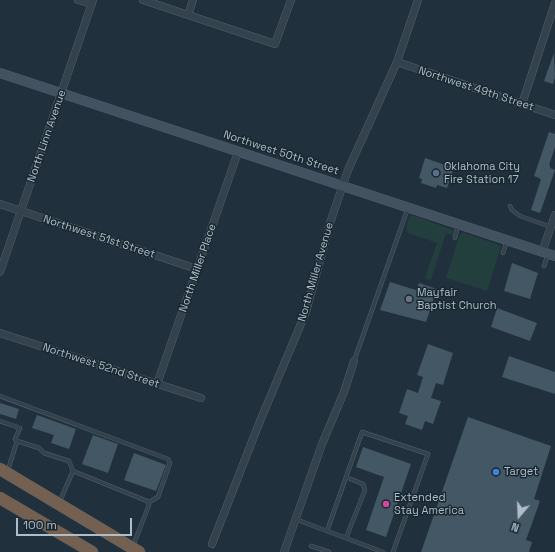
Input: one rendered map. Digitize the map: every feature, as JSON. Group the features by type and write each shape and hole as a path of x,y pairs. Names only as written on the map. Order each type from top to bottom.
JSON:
{"highway":[{"path":"4,471 136,550"},
{"path":"0,498 92,552"}],"street":[{"path":"78,0 92,2"},
{"path":"143,0 275,44 291,0"},
{"path":"188,15 193,0"},
{"name":"North Miller Avenue","path":"212,544 260,421 306,312 315,277 343,186 397,62 418,0"},
{"name":"North Linn Avenue","path":"0,272 92,2"},
{"path":"522,104 555,3"},
{"name":"Northwest 49th Street","path":"397,62 555,115"},
{"name":"Northwest 50th Street","path":"0,74 548,254"},
{"name":"North Miller Place","path":"157,384 238,152"},
{"name":"Northwest 51st Street","path":"0,204 198,269"},
{"path":"548,254 551,227 555,215"},
{"name":"Northwest 52nd Street","path":"0,333 201,398"},
{"path":"284,552 322,444 344,392 354,361"}],"lane":[{"path":"510,206 512,210 520,216 551,227"},
{"path":"354,361 408,208"},
{"path":"455,238 459,224"},
{"path":"503,253 507,240"},
{"path":"544,266 548,254"},
{"path":"0,396 168,459 170,463 158,497 149,502 136,550"},
{"path":"0,421 20,428 15,439 17,441 4,471"},
{"path":"327,530 362,432 428,454 393,552"},
{"path":"17,441 69,461 73,471 59,504"},
{"path":"73,471 149,502"},
{"path":"346,476 363,484 365,490 346,538"},
{"path":"295,519 384,552"},
{"path":"311,546 329,552"}],"green space":[{"path":"412,215 453,230 453,235 446,233 431,280 425,278 437,243 408,233 406,227 409,217"},
{"path":"462,232 501,246 487,291 446,278"}],"building":[{"path":"554,53 555,77 553,84 544,81"},
{"path":"549,132 555,134 555,147 549,165 550,168 555,170 540,213 531,210 541,179 534,176"},
{"name":"Oklahoma City Fire Station 17","path":"425,158 454,168 447,188 437,185 436,188 421,183 422,179 419,178"},
{"path":"512,263 538,273 530,299 504,291"},
{"name":"Mayfair Baptist Church","path":"390,282 416,290 419,283 437,289 426,322 380,310"},
{"path":"497,308 537,323 530,341 491,327"},
{"path":"428,344 453,353 443,385 436,383 431,398 441,401 433,424 425,421 422,430 405,424 408,416 399,413 407,389 418,393 423,377 417,375"},
{"path":"509,356 555,372 555,394 502,377"},
{"path":"0,403 19,409 16,419 0,414"},
{"path":"37,415 76,429 69,449 51,443 54,435 32,428"},
{"name":"Target","path":"468,417 551,446 534,499 540,501 526,540 532,542 529,552 421,552"},
{"path":"93,435 118,444 108,473 82,464"},
{"name":"Extended Stay America","path":"363,447 411,464 386,537 366,530 384,477 356,467"},
{"path":"134,453 166,465 156,491 124,480"}],"place":[{"name":"Oklahoma City Fire Station 17","path":"436,173"},
{"name":"Mayfair Baptist Church","path":"409,299"},
{"name":"Target","path":"496,472"},
{"name":"Extended Stay America","path":"386,504"}]}
